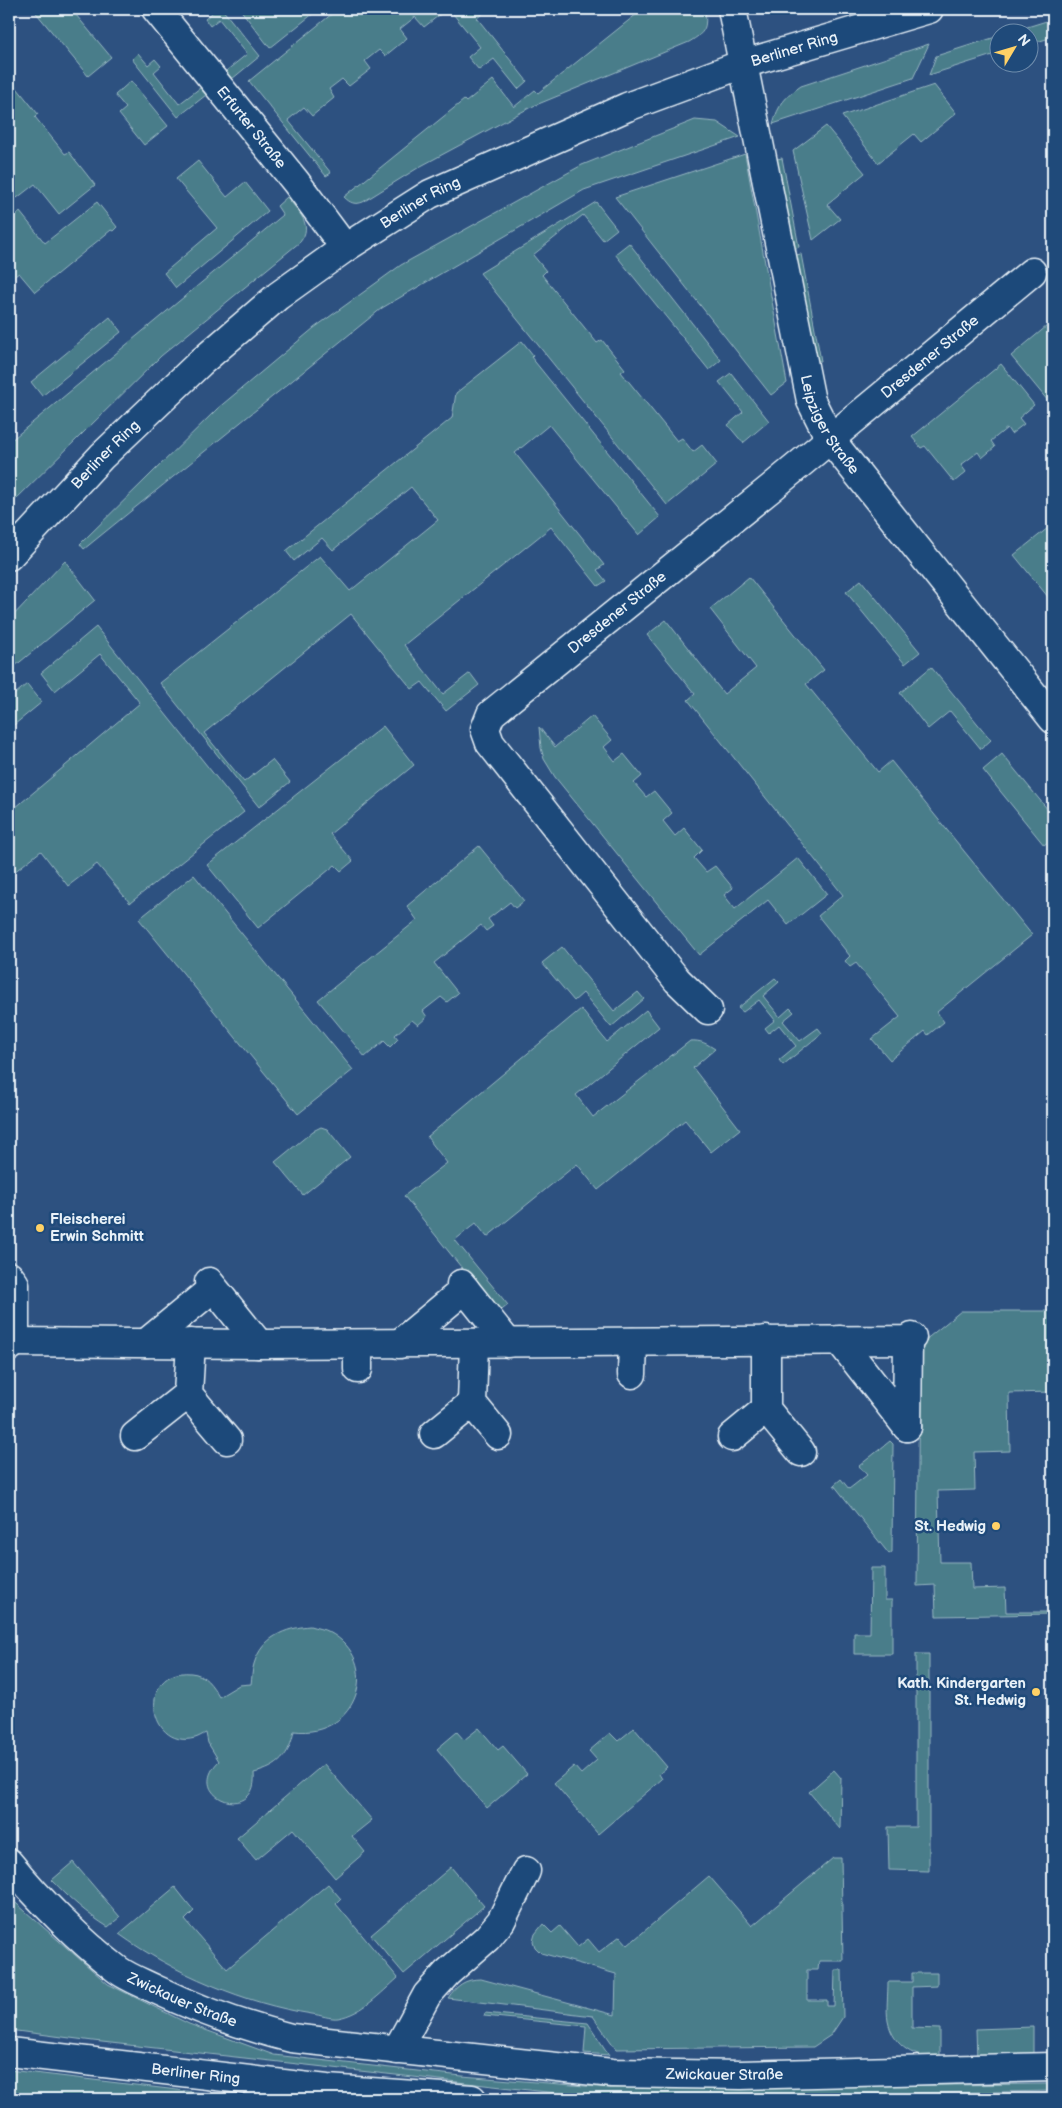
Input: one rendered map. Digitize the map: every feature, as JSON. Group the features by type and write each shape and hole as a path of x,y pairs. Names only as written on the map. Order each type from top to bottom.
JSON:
{"street":[{"name":"Erfurter Straße","path":"156,9 296,182 345,248"},
{"name":"Leipziger Straße","path":"732,9 811,401 830,439 1053,719"},
{"name":"Berliner Ring","path":"9,556 102,456 200,363 278,296 345,248 430,194 627,107 743,64 929,9"},
{"name":"Dresdener Straße","path":"708,1010 677,980 490,743 485,729 491,714 830,439 1032,272"},
{"path":"146,1343 211,1285 259,1344"},
{"path":"400,1344 463,1287 501,1328"},
{"path":"11,1289 11,1344 259,1344 358,1357 400,1344 474,1343 501,1328 566,1338 633,1342 782,1336 839,1340 910,1339 907,1427 839,1340"},
{"path":"732,1437 766,1409 782,1336"},
{"path":"632,1374 633,1342"},
{"path":"474,1343 472,1403 498,1435"},
{"path":"191,1344 188,1394 226,1440"},
{"path":"135,1436 188,1394"},
{"path":"434,1434 472,1403"},
{"path":"766,1409 801,1452"},
{"name":"Zwickauer Straße","path":"9,1863 26,1884 120,1971 194,2008 250,2028 291,2038 612,2073 741,2075 1053,2067"},
{"path":"397,2050 427,1995 447,1972 487,1938 501,1921 526,1871"},
{"name":"Berliner Ring","path":"9,2052 327,2089 472,2099"}],"green space":[{"path":"33,9 71,9 111,57 88,76"},
{"path":"211,9 222,9 260,56 232,79 226,71 247,54 219,19 210,26 205,19 213,12"},
{"path":"240,9 295,9 299,13 304,9 319,9 270,48"},
{"path":"338,9 447,9 424,27 415,17 400,29 407,38 385,56 379,50 365,61 371,69 349,86 342,79 329,89 334,98 312,116 304,107 288,120 331,173 326,176 249,81"},
{"path":"449,9 489,9 477,18 527,81 518,89 494,59 479,70 468,57 480,47"},
{"path":"643,9 705,9 706,21 704,29 689,42 531,107 421,166 363,202 353,203 344,197 464,100 466,102 493,80 514,107 535,90 538,93"},
{"path":"1053,19 1053,37 1040,41 1040,23"},
{"path":"990,39 990,56 929,75 936,56"},
{"path":"929,44 913,78 773,124 783,102 801,86"},
{"path":"138,53 148,65 155,59 161,66 154,72 179,104 200,88 206,95 178,117 132,59"},
{"path":"9,78 38,114 35,117 65,154 69,152 95,185 59,214 35,184 17,198 9,191"},
{"path":"131,81 168,126 144,145 119,114 126,108 115,95"},
{"path":"934,85 956,113 921,142 914,134 878,163 842,116"},
{"path":"695,120 717,122 740,137 584,190 382,308 84,549 80,544 217,409 314,328 401,265 582,165"},
{"path":"826,126 865,173 827,204 840,219 813,240 793,151"},
{"path":"745,154 787,383 771,395 615,197"},
{"path":"782,158 799,247 794,249 777,159"},
{"path":"198,161 227,197 245,182 268,211 176,288 164,273 217,228 176,179"},
{"path":"287,197 300,213 305,224 304,236 300,242 161,356 9,506 9,482 13,478 9,473 9,442 283,215 277,206"},
{"path":"97,202 117,227 113,231 111,230 35,292 19,273 9,280 9,220 20,212 45,243"},
{"path":"596,202 617,229 603,240 583,215 533,255 546,271 542,275 597,343 602,340 625,369 621,372 677,441 682,438 693,452 702,445 717,464 667,505 480,273"},
{"path":"629,243 721,360 709,370 615,254"},
{"path":"801,254 821,361 816,361 796,255"},
{"path":"110,317 121,332 42,396 31,382"},
{"path":"1053,321 1053,407 1011,356"},
{"path":"522,341 533,355 531,357 660,517 639,535 549,425 515,453 604,565 597,570 606,581 598,586 551,527 404,645 443,694 470,673 479,685 446,711 422,682 412,689 351,614 204,733 244,782 272,760 290,782 259,807 160,683 320,556 350,591 438,520 411,487 333,550 322,538 294,561 286,551 452,418 456,393"},
{"path":"1001,364 1034,405 1019,418 1024,424 1011,434 1007,428 991,441 995,447 982,458 978,452 961,465 966,472 954,482 925,446 921,448 912,437"},
{"path":"731,373 769,421 743,443 728,425 743,412 719,382"},
{"path":"1053,524 1053,603 1014,555"},
{"path":"65,561 95,600 9,671 9,620"},
{"path":"749,577 824,670 806,684 878,772 891,761 1032,935 937,1012 944,1022 928,1035 925,1031 890,1060 872,1039 900,1017 856,963 850,967 845,961 850,956 818,916 843,895 688,700 695,694 647,635 666,620 724,694 756,668 710,609"},
{"path":"861,580 920,652 905,664 846,592"},
{"path":"96,627 244,812 130,903 97,864 68,886 41,851 9,876 9,813 140,703 100,654 55,691 41,673"},
{"path":"931,667 991,740 981,749 950,711 928,729 900,693"},
{"path":"27,684 42,702 9,729 9,699"},
{"path":"592,716 612,740 604,747 615,761 624,754 642,776 634,783 646,797 654,791 672,813 663,821 675,836 684,828 702,850 694,858 706,872 715,866 733,888 724,895 735,909 798,858 827,894 788,925 768,900 699,955 555,777 544,759 539,727 555,747"},
{"path":"383,726 414,765 330,834 353,861 341,871 335,865 258,928 207,865"},
{"path":"1002,754 1053,816 1053,838 1044,845 983,770"},
{"path":"479,846 524,901 515,908 510,902 488,919 493,926 486,931 481,925 434,963 458,993 447,1002 441,997 423,1011 427,1017 418,1025 412,1020 395,1035 398,1039 390,1047 384,1041 365,1057 318,1000 417,920 407,906"},
{"path":"194,875 353,1070 298,1114 139,919"},
{"path":"562,947 614,1011 638,992 644,999 611,1027 583,993 574,1001 542,963"},
{"path":"775,978 779,982 763,996 780,1017 790,1008 794,1012 783,1021 800,1041 818,1028 822,1033 783,1065 779,1060 796,1046 779,1025 769,1033 765,1028 775,1020 759,1000 743,1012 738,1008"},
{"path":"581,1009 607,1042 646,1010 659,1027 576,1095 593,1117 690,1041 697,1041 715,1049 693,1068 740,1129 711,1152 685,1120 598,1190 577,1164 487,1237 476,1223 455,1240 508,1305 498,1313 404,1196 447,1163 427,1137"},
{"path":"321,1127 327,1129 350,1157 303,1195 275,1162 313,1131"},
{"path":"961,1311 1053,1311 1053,1392 1009,1393 1010,1451 974,1452 975,1490 938,1491 940,1562 971,1562 972,1589 1005,1588 1006,1612 1053,1612 1053,1614 936,1616 935,1585 917,1586 919,1345"},
{"path":"890,1441 893,1444 892,1552 889,1554 834,1485 841,1479 849,1489 867,1475 859,1466"},
{"path":"871,1568 885,1568 885,1600 892,1600 892,1654 854,1654 854,1633 870,1633"},
{"path":"310,1626 329,1632 346,1645 355,1660 359,1678 356,1695 347,1711 334,1723 316,1730 294,1731 286,1754 282,1759 270,1767 254,1773 252,1789 245,1798 235,1802 224,1800 215,1795 210,1786 210,1774 219,1761 208,1743 206,1733 195,1738 179,1739 167,1733 158,1722 155,1708 156,1695 162,1683 174,1675 191,1673 200,1675 211,1684 219,1697 239,1685 251,1684 253,1666 263,1647 269,1641 283,1632"},
{"path":"916,1654 929,1654 929,1871 889,1870 888,1827 916,1827"},
{"path":"479,1728 498,1750 503,1746 527,1774 487,1808 437,1749 457,1732 464,1740"},
{"path":"634,1728 667,1767 659,1774 662,1779 598,1834 554,1783 574,1766 581,1774 597,1760 589,1751 610,1733 618,1741"},
{"path":"324,1764 372,1820 352,1836 365,1852 335,1878 293,1829 256,1860 237,1838"},
{"path":"834,1770 841,1778 840,1829 809,1792"},
{"path":"833,1858 841,1858 843,1961 819,1961 818,1970 807,1970 807,2000 827,2000 827,2006 834,2006 835,1970 842,1970 843,2017 831,2035 813,2047 616,2049 593,2016 448,1998 462,1984 470,1980 481,1979 615,2015 616,1974 541,1953 535,1947 533,1941 535,1934 543,1924 552,1933 560,1926 578,1947 588,1939 599,1952 620,1936 628,1945 709,1876 752,1926"},
{"path":"73,1862 120,1917 108,1927 78,1905 52,1880"},
{"path":"451,1867 484,1906 404,1974 371,1935"},
{"path":"328,1884 341,1899 336,1904 398,1978 363,2008 347,2016 329,2017 287,2009 236,1995 186,1974 119,1934 175,1887 194,1911 185,1920 227,1969"},
{"path":"9,1897 108,1984 189,2024 274,2055 462,2076 609,2088 1053,2084 1053,2091 609,2099 9,2030"},
{"path":"912,1973 937,1973 937,1986 912,1987 912,2028 940,2029 940,2058 922,2056 907,2050 895,2038 888,2021 888,1982 912,1982"},
{"path":"485,2013 588,2023 609,2055 584,2053 586,2026 484,2016"},
{"path":"1033,2027 1033,2057 977,2059 976,2029"},
{"path":"9,2070 253,2099 9,2099"}],"place":[{"name":"Fleischerei Erwin Schmitt","path":"40,1228"},
{"name":"St. Hedwig","path":"996,1526"},
{"name":"Kath. Kindergarten St. Hedwig","path":"1036,1692"}]}
